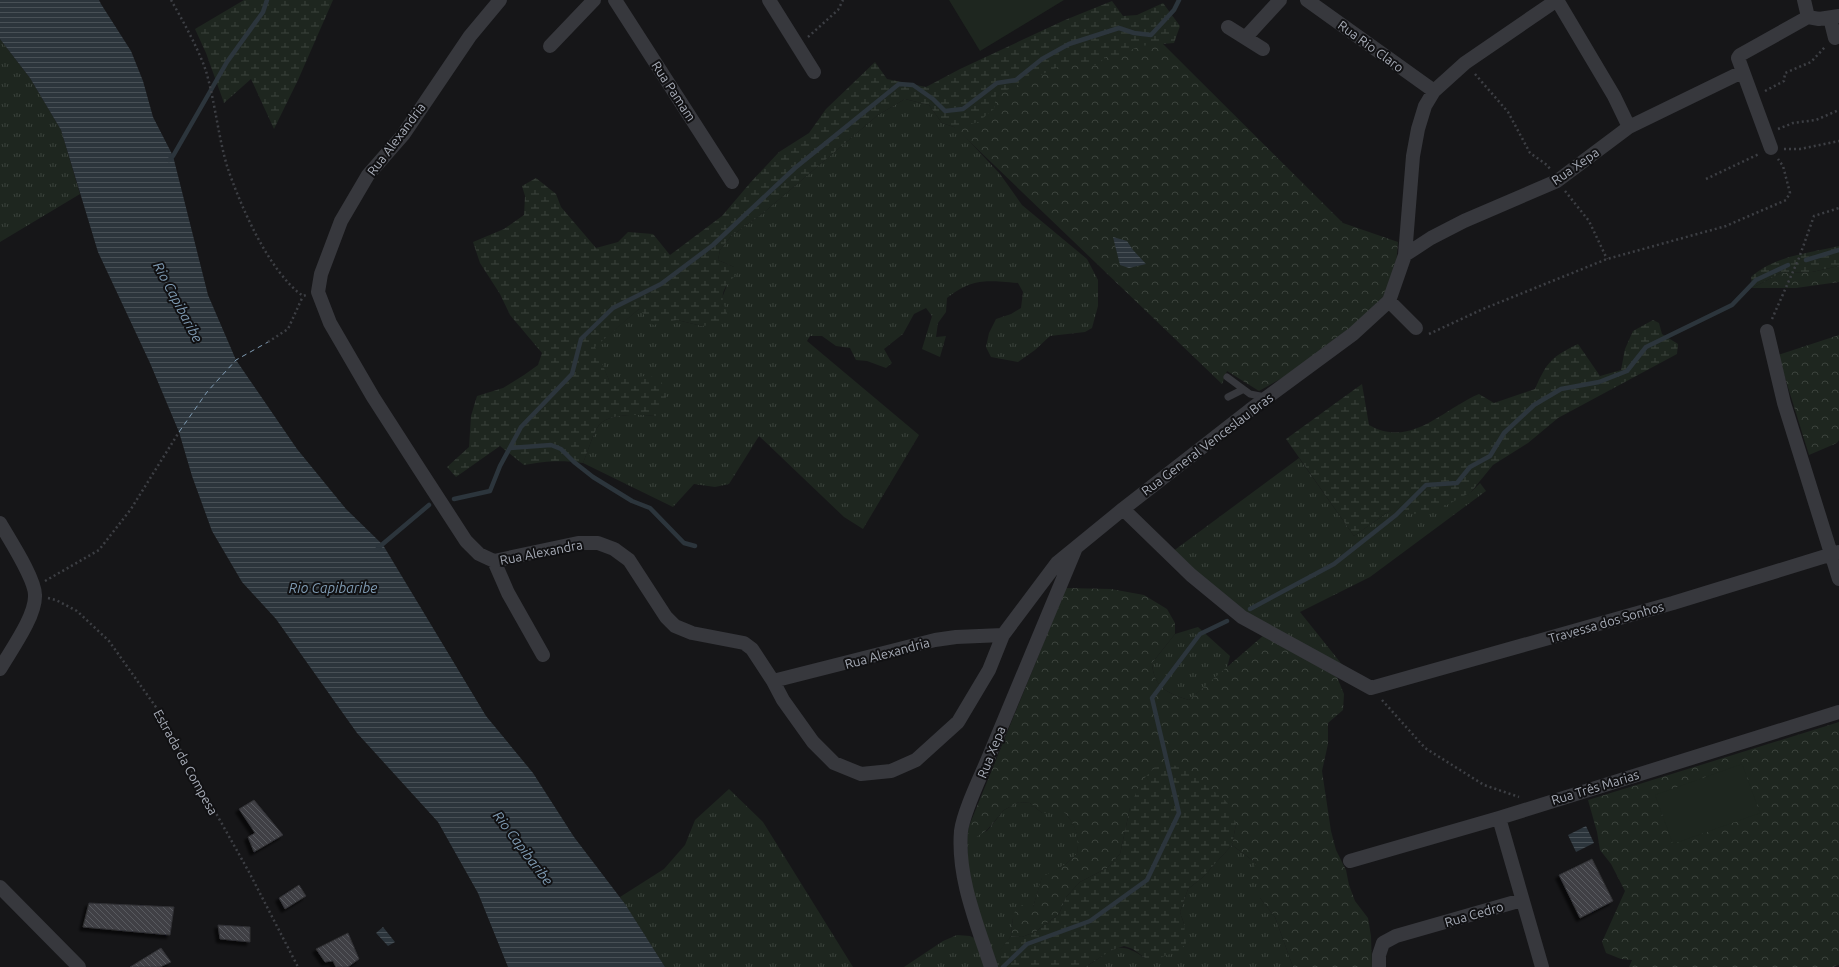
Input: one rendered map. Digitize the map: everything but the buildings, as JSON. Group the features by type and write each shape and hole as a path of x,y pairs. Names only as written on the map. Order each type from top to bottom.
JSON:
{"street":[{"name":"Rua Alexandria","path":"318,292 321,274 341,221 352,200 368,175 403,135 470,36 500,0"},
{"path":"550,46 594,0"},
{"name":"Rua Pamam","path":"615,0 732,182"},
{"path":"769,0 814,72"},
{"path":"1246,37 1280,0"},
{"name":"Rua Rio Claro","path":"1307,0 1434,91"},
{"path":"1804,0 1808,17 1819,19 1835,17 1835,38"},
{"path":"1551,2 1614,96 1629,127"},
{"name":"Rua General Venceslau Bras","path":"1003,635 1057,563 1123,509 1353,334 1389,301 1405,255 1413,156 1418,129 1425,106 1434,91 1465,63 1551,2"},
{"name":"Rua Xepa","path":"1405,255 1431,238 1464,221 1557,181 1629,127 1740,67 1740,55 1808,17"},
{"path":"1228,27 1263,49"},
{"path":"1740,67 1771,148"},
{"name":"Rua Alexandra","path":"318,292 330,323 373,397 462,535 479,554 494,561 578,543 598,543 614,549 629,560 666,617 675,626 692,633 744,643 752,650 773,681 783,700 813,742 834,763 861,774 891,771 916,760 958,722 988,670 1003,635"},
{"path":"1389,301 1416,328"},
{"path":"1767,332 1784,403 1835,553 1839,579"},
{"path":"1123,509 1191,575 1242,617 1371,688"},
{"path":"0,523 35,591 30,616 0,669"},
{"name":"Rua Xepa","path":"991,967 968,896 961,852 962,830 969,807 1010,705 1077,546"},
{"name":"Travessa dos Sonhos","path":"1371,688 1673,603 1835,553"},
{"path":"494,561 508,593 543,655"},
{"name":"Rua Alexandria","path":"773,681 935,640 956,637 1003,635"},
{"name":"Rua Três Marias","path":"1350,861 1499,818 1839,712"},
{"path":"1499,818 1542,967"},
{"path":"0,887 79,967"},
{"name":"Rua Cedro","path":"1379,967 1379,955 1383,943 1396,936 1522,900"}],"lane":[{"path":"1227,377 1242,390 1259,397 1269,397"},
{"path":"1228,397 1242,390"}],"path":[{"path":"171,0 205,70 227,165 248,219 277,270 295,290 303,296"},
{"path":"799,46 838,10 843,0"},
{"path":"1752,98 1784,81 1785,73 1810,62 1835,38"},
{"path":"1465,63 1508,112 1530,154 1547,165 1557,181 1589,221 1607,259"},
{"path":"1766,133 1793,123 1816,120 1839,110"},
{"path":"1706,180 1771,148 1800,149 1839,141"},
{"path":"1416,328 1428,334 1440,330 1483,309 1607,259 1726,226 1786,200 1790,192 1783,166 1771,148"},
{"path":"1767,332 1799,258 1814,216 1839,208"},
{"path":"303,296 318,292"},
{"path":"268,342 288,329 303,296"},
{"path":"35,591 99,550 131,509 179,432"},
{"name":"Estrada da Compesa","path":"35,591 77,611 109,641 158,710 249,872 298,967"},
{"path":"1371,688 1425,748 1484,784 1540,804"}],"green space":[{"path":"244,0 333,0 298,80 274,129 251,79 224,103 206,53 195,29"},
{"path":"949,0 1064,0 980,51"},
{"path":"1112,1 1123,16 1137,15 1163,3 1180,26 1174,43 1139,46 1117,57 1106,57 1097,65 1074,62 1056,68 996,95 994,109 978,122 957,128 942,123 929,105 905,99 878,115 762,214 731,236 720,250 718,260 734,267 737,274 726,286 723,297 723,302 731,323 702,326 677,320 653,325 639,309 595,347 609,380 647,376 659,378 666,394 666,398 657,416 626,415 610,418 604,421 599,425 592,439 583,463 553,461 524,465 500,446 456,477 447,467 469,447 471,416 477,396 503,388 524,375 538,365 542,353 510,315 500,294 480,263 473,242 504,229 524,215 525,196 522,186 536,178 556,194 561,207 596,248 618,242 628,232 653,234 670,255 722,216 779,152 809,133 826,109 875,62 887,79 926,87 960,69 1065,20"},
{"path":"0,39 30,78 61,130 80,194 0,242"},
{"path":"1138,39 1162,43 1343,223 1398,242 1396,266 1381,305 1284,377 1259,391 1227,371 1222,384 945,118 1062,62"},
{"path":"905,99 929,105 942,123 957,128 1000,174 1022,205 1087,259 1098,280 1098,306 1092,328 1085,332 1050,336 1035,350 1018,362 991,357 986,347 989,333 996,319 1011,314 1021,308 1023,292 1018,283 988,281 973,283 947,298 946,312 938,323 936,337 946,336 940,357 922,349 932,316 926,308 914,314 903,334 884,349 892,363 886,368 867,361 856,360 850,348 836,346 822,336 810,336 807,341 919,435 863,529 844,517 759,436 729,484 715,487 694,484 673,507 583,463 599,425 604,421 610,418 626,415 657,416 622,380 609,380 594,347 639,309 668,321 677,320 702,326 722,298 734,267 718,260 720,250 731,236 762,214 878,115"},
{"path":"1839,246 1839,266 1812,272 1781,273 1752,288 1751,277 1770,264 1792,256"},
{"path":"1839,266 1839,282 1796,288 1752,288 1781,273 1812,272"},
{"path":"1653,320 1659,323 1662,334 1678,344 1677,354 1558,418 1528,443 1493,465 1471,492 1434,512 1413,514 1391,510 1354,536 1286,439 1362,384 1369,425 1384,431 1399,432 1413,430 1426,424 1479,394 1494,403 1535,389 1543,372 1551,361 1578,344 1600,376 1621,370 1625,349 1633,331"},
{"path":"1839,335 1839,440 1837,443 1809,455 1778,355"},
{"path":"1299,458 1354,536 1391,510 1471,492 1480,483 1486,491 1370,577 1300,612 1344,667 1267,626 1224,596 1172,552"},
{"path":"1066,588 1111,589 1144,595 1167,609 1175,623 1175,634 1152,663 1153,671 1159,684 1163,688 1174,695 1189,700 1264,635 1337,677 1344,694 1343,710 1328,723 1328,744 1322,771 1331,831 1336,850 1346,870 1349,885 1355,901 1368,918 1371,936 1372,967 1293,967 1275,917 1260,898 1260,884 1249,878 1256,863 1232,845 1236,824 1130,808 1120,854 1107,868 1080,882 1066,897 1059,914 1035,932 1022,937 1011,936 1015,911 1021,905 1033,907 1042,877 1066,864 1077,854 1078,842 1075,827 1065,813 1042,813 1030,803 1019,802 1004,810 987,830 972,840 967,837 969,826"},
{"path":"1198,627 1230,656 1227,668 1189,700 1168,692 1159,684 1153,671 1152,663 1175,634"},
{"path":"1839,722 1839,965 1833,967 1629,967 1632,960 1621,959 1606,953 1602,942 1625,891 1611,864 1600,850 1597,832 1588,800"},
{"path":"1742,764 1760,813 1673,844 1655,795"},
{"path":"1161,765 1181,766 1204,783 1227,802 1236,824 1232,845 1203,877 1188,889 1180,912 1184,924 1186,944 1178,951 1154,960 1145,958 1133,949 1124,946 1112,950 1085,967 987,967 1011,936 1022,937 1035,932 1059,914 1066,897 1080,882 1107,868 1120,854 1130,808 1140,783 1153,769"},
{"path":"729,789 763,822 853,967 665,967 620,897 664,869 685,845 695,820"},
{"path":"1019,802 1030,803 1042,813 1065,813 1077,832 1077,854 1066,864 1042,878 1033,907 1013,918 1011,936 994,959 975,902 968,868 967,837 987,831 1004,810"},
{"path":"1232,845 1256,863 1260,884 1260,898 1275,917 1293,967 1085,967 1108,952 1120,948 1127,948 1145,958 1184,924 1180,912 1188,889 1203,877"},
{"path":"957,935 970,936 980,941 987,967 904,967 943,941"}],"water":[{"name":"Rio Capibaribe","path":"0,0 99,0 131,51 143,81 153,117 173,156 208,295 236,360 297,449 346,509 383,545 486,716 533,773 574,837 625,904 665,967 508,967 478,893 438,822 357,733 276,619 242,582 212,531 192,476 179,432 150,363 98,252 61,130 30,78 0,39"},
{"path":"1113,237 1127,241 1146,264 1129,268 1120,265"},
{"path":"1586,826 1594,843 1576,852 1568,835"},
{"path":"383,927 395,942 388,946 376,933"}],"waterway":[{"path":"169,160 173,156 227,62 263,12 267,0"},
{"path":"454,499 490,491 500,466 521,427 572,374 581,339 613,308 661,284 713,245 795,168 899,84 913,85 933,99 945,111 963,109 997,83 1016,80 1042,59 1069,44 1119,28 1134,33 1151,35 1174,10 1179,0"},
{"path":"1806,260 1839,250"},
{"path":"1250,609 1334,564 1396,515 1426,485 1457,483 1470,467 1490,456 1504,433 1534,405 1561,389 1599,382 1627,371 1646,347 1732,305 1756,280 1788,265"},
{"path":"510,448 551,445 561,449 574,462 593,477 632,501 650,508 684,543 695,546"},
{"path":"378,548 429,505"},
{"path":"1003,967 1027,944 1090,921 1147,880 1179,813 1152,698 1200,634 1227,621"}],"ferry route":[{"path":"179,432 207,392 236,360 268,342"}]}
